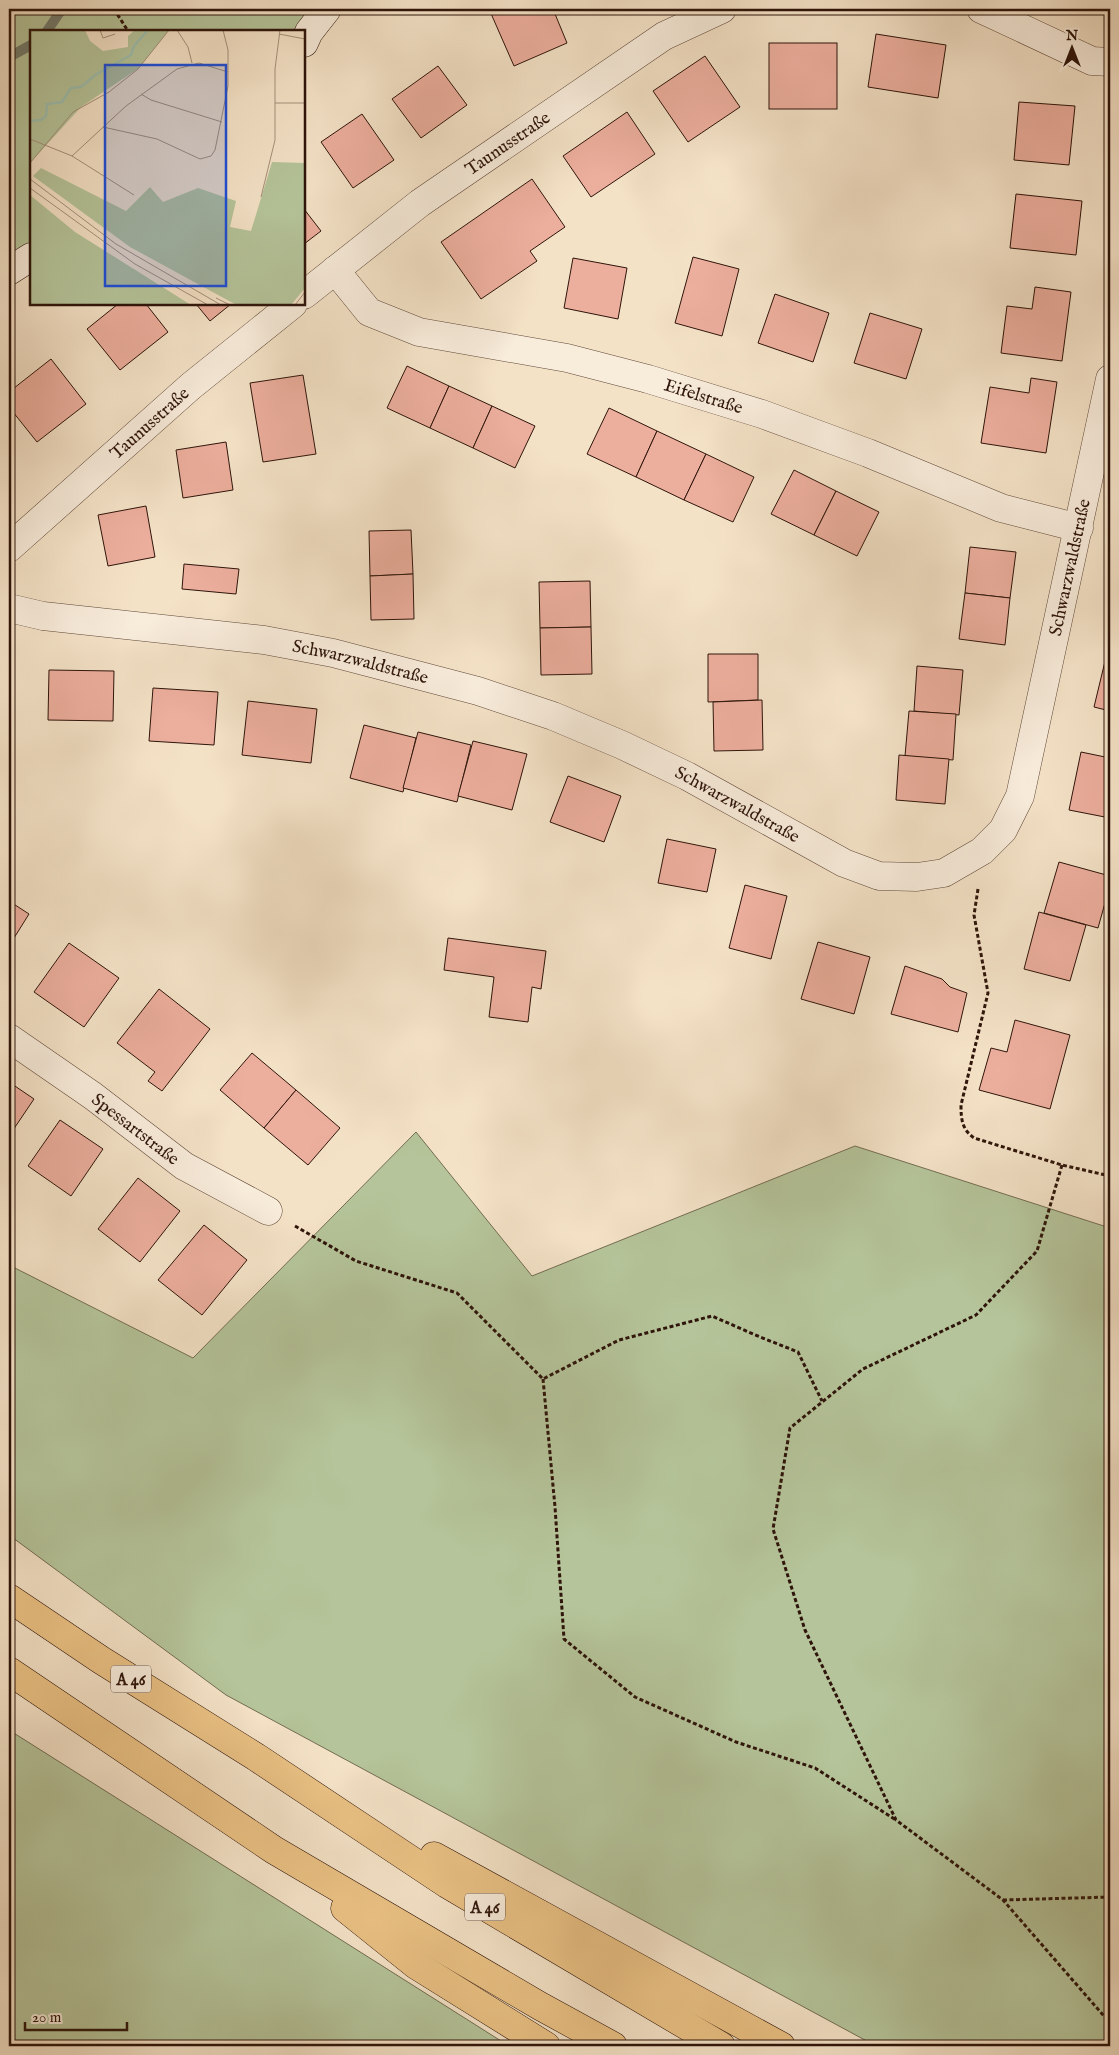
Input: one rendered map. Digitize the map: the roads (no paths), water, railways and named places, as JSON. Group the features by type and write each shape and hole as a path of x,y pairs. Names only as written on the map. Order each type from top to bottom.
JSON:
{"highway":[{"name":"A 46","path":"9,1598 101,1660 256,1757 447,1884 721,2046"},
{"path":"9,1671 274,1850 540,2006 613,2046"},
{"path":"256,1757 781,2046"},
{"path":"274,1850 416,1966 546,2046"}],"street":[{"path":"305,41 309,32 327,9"},
{"name":"Taunusstraße","path":"305,294 420,204 664,36 722,9"},
{"path":"981,9 1092,60 1110,62"},
{"path":"9,271 30,258"},
{"name":"Eifelstraße","path":"335,270 369,312 419,332 567,358 648,379 762,414 859,449 1001,508 1079,528"},
{"name":"Taunusstraße","path":"9,548 191,386 292,305"},
{"name":"Schwarzwaldstraße","path":"9,608 43,616 264,640 333,653 478,691 553,716 622,745 687,776 844,863 879,876 917,877 944,873 982,851 1003,830 1020,796 1110,379"},
{"name":"Spessartstraße","path":"9,1038 93,1096 184,1166 268,1211"}],"waterway":[{"path":"48,30 62,9"},
{"path":"9,57 30,46"}]}
